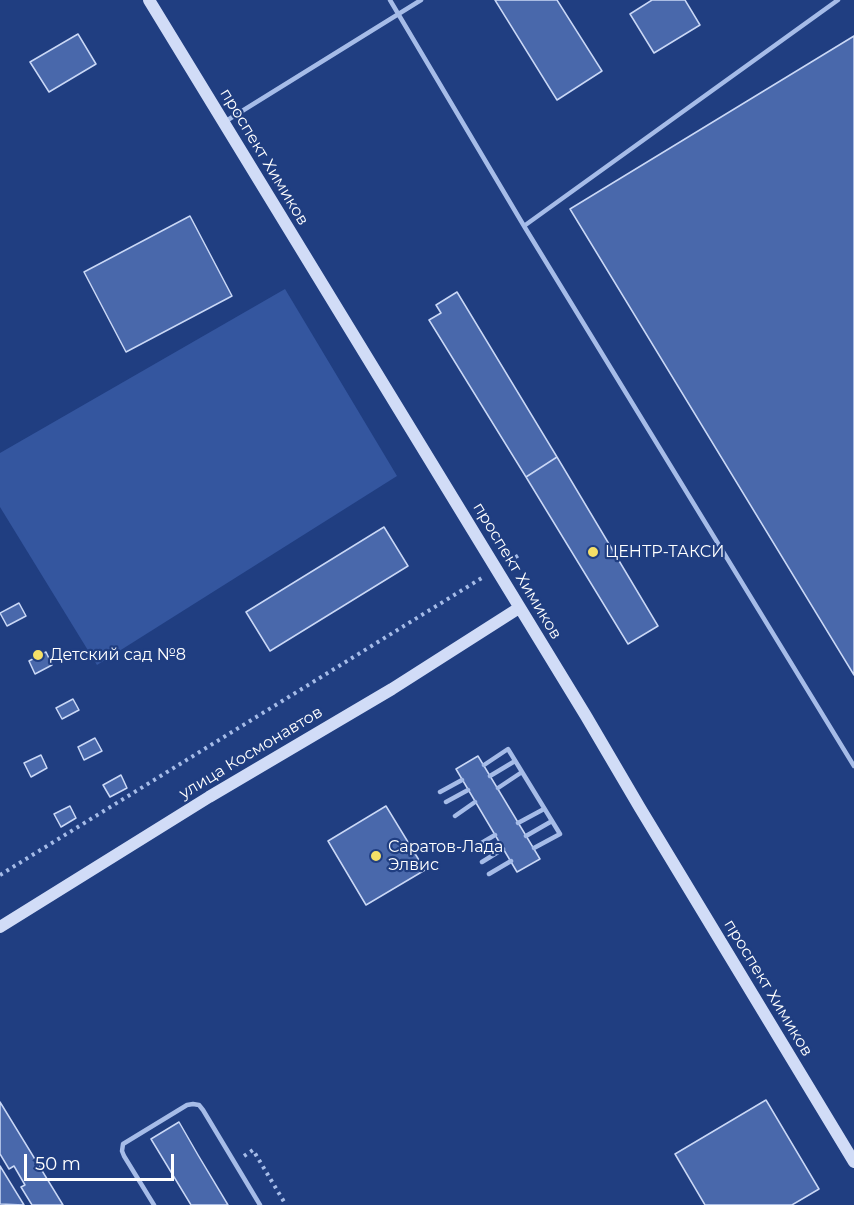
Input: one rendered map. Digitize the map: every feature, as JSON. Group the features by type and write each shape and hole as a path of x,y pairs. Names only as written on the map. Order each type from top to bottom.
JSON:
{"main road":[{"name":"проспект Химиков","path":"149,0 586,716 854,1162"},
{"name":"улица Космонавтов","path":"0,927 209,797 392,689 519,608"}],"lane":[{"path":"390,0 524,226 854,766"},
{"path":"223,122 422,0"},
{"path":"524,226 838,0"},
{"path":"484,765 508,749 560,834 534,848"},
{"path":"490,776 515,761"},
{"path":"498,788 522,772"},
{"path":"440,792 462,780"},
{"path":"446,802 468,790"},
{"path":"454,816 475,802"},
{"path":"518,823 544,809"},
{"path":"526,836 552,821"},
{"path":"473,848 495,835"},
{"path":"482,862 503,849"},
{"path":"489,874 511,861"},
{"path":"154,1205 124,1156 123,1144 187,1105 193,1104 199,1106 260,1205"}],"path":[{"path":"0,875 519,555"},
{"path":"234,1162 253,1150 286,1205"}],"shaded area":[{"path":"285,289 397,476 97,665 0,507 0,453"}],"building":[{"path":"495,0 557,0 602,71 557,100"},
{"path":"652,0 685,0 700,25 654,53 630,14"},
{"path":"78,34 96,64 49,92 30,62"},
{"path":"854,36 854,675 570,209"},
{"path":"190,216 232,296 126,352 84,272"},
{"path":"457,292 557,457 526,477 429,320 441,313 436,305"},
{"name":"ЦЕНТР-ТАКСИ","path":"557,457 658,626 628,644 526,477"},
{"path":"384,527 408,566 270,651 246,612"},
{"path":"19,603 26,616 7,626 0,613"},
{"path":"46,652 52,665 35,674 29,661"},
{"path":"73,699 79,710 62,719 56,708"},
{"path":"95,738 102,751 84,760 78,747"},
{"path":"41,755 47,768 31,777 24,763"},
{"path":"478,756 540,859 517,872 456,769"},
{"path":"121,775 127,788 110,797 103,785"},
{"path":"70,806 76,818 61,827 54,814"},
{"name":"Саратов-Лада Элвис","path":"386,806 425,870 366,905 328,841"},
{"path":"766,1100 819,1189 792,1205 705,1205 675,1154"},
{"path":"0,1102 63,1205 32,1205 21,1187 25,1185 14,1166 9,1169 0,1154"},
{"path":"179,1122 228,1205 191,1205 151,1139"},
{"path":"0,1166 24,1205 0,1204"}],"place":[{"name":"ЦЕНТР-ТАКСИ","path":"593,552"},
{"name":"Детский сад №8","path":"38,655"},
{"name":"Саратов-Лада Элвис","path":"376,856"}]}
